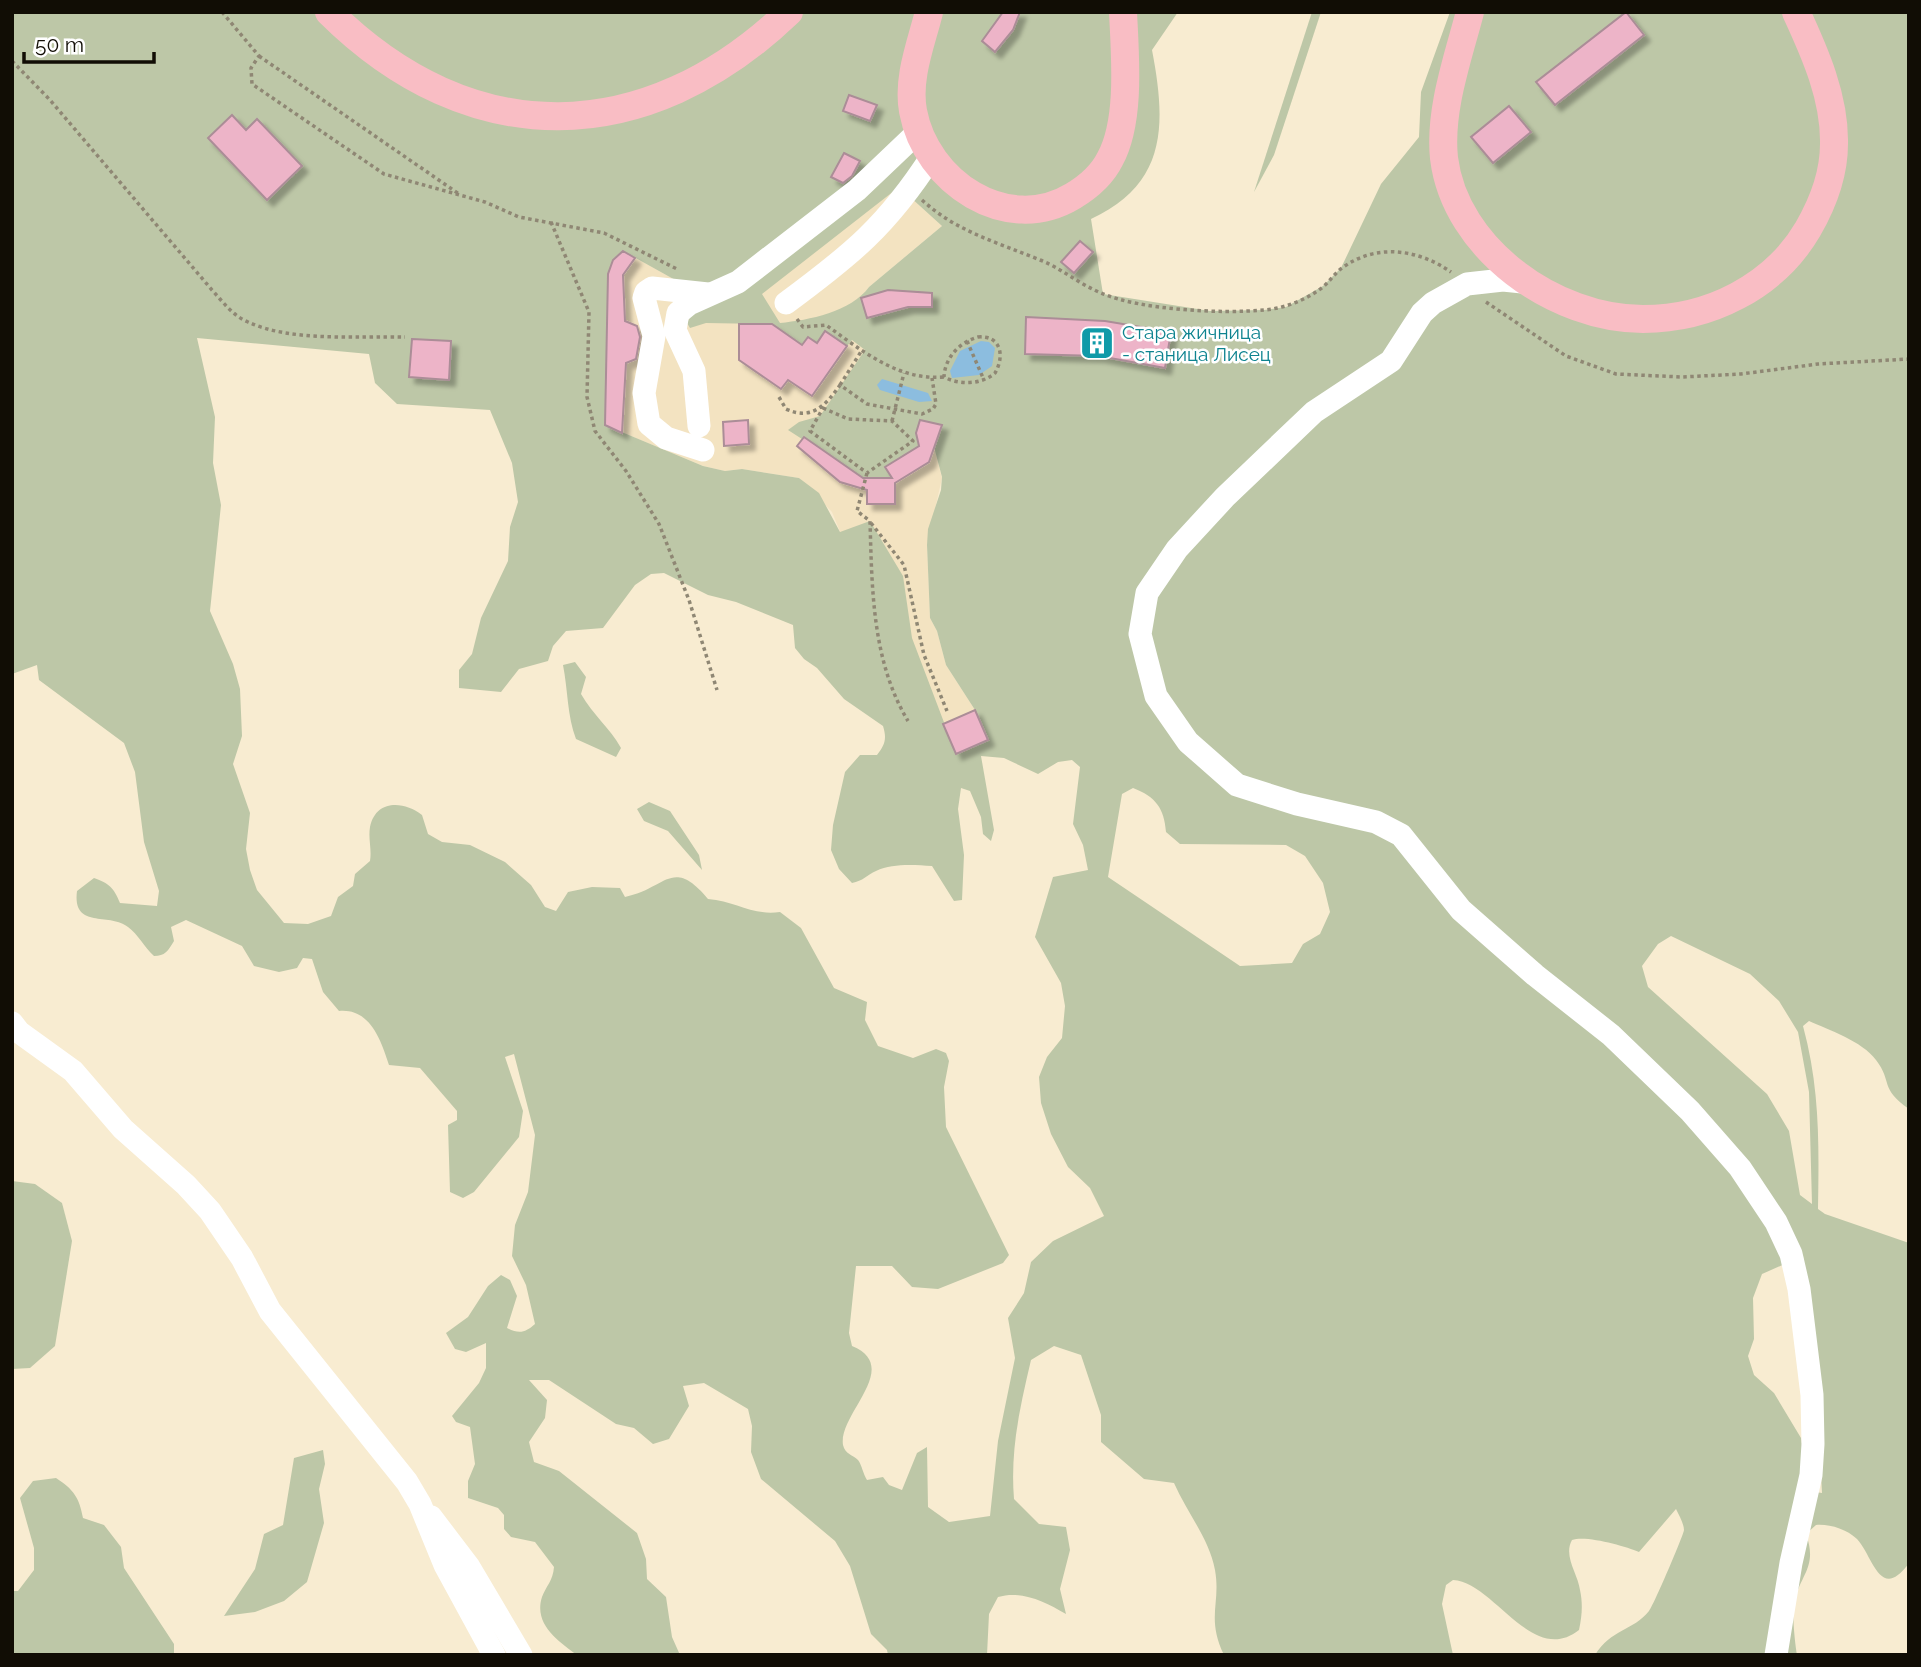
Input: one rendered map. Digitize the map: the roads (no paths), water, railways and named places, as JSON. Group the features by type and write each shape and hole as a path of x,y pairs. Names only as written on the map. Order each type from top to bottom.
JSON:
{"main road":[{"path":"329,12 386,60 437,90 506,112 569,118 629,107 676,90 748,48 789,12"},
{"path":"929,12 913,77 912,107 919,131 932,156 945,173 964,190 988,203 1011,210 1039,210 1056,204 1088,186 1111,159 1121,121 1125,60 1123,12"},
{"path":"1470,12 1445,122 1444,149 1448,176 1462,211 1484,246 1531,283 1582,307 1611,315 1642,319 1679,316 1737,296 1774,272 1803,238 1824,197 1834,143 1832,113 1823,80 1796,12"}],"street":[{"path":"699,426 694,371 676,335 675,325 683,308 738,282 848,197 919,131"},
{"path":"786,303 867,240 899,205 932,156"},
{"path":"1531,283 1503,280 1467,284 1433,303 1422,313 1391,361 1314,412 1225,497 1177,549 1147,593 1140,634 1156,696 1188,742 1237,785 1297,804 1376,822 1401,835 1461,910 1535,975 1611,1035 1690,1111 1740,1168 1776,1222 1791,1254 1799,1289 1812,1395 1813,1444 1811,1475 1791,1563 1776,1655"},
{"path":"703,450 666,438 649,424 644,393 654,336 644,298 646,292 652,288 711,295"},
{"path":"12,1023 19,1032 73,1071 123,1129 211,1211 242,1258 270,1311 407,1482 420,1504 469,1567 521,1655"},
{"path":"420,1504 445,1565 494,1655"}],"water":[{"path":"981,341 989,342 995,348 992,366 979,375 952,378 950,371 960,351"},
{"path":"882,379 928,393 932,401 919,402 880,390 877,385"}],"place":[{"name":"Стара жичница - станица Лисец","path":"1097,343"}]}
